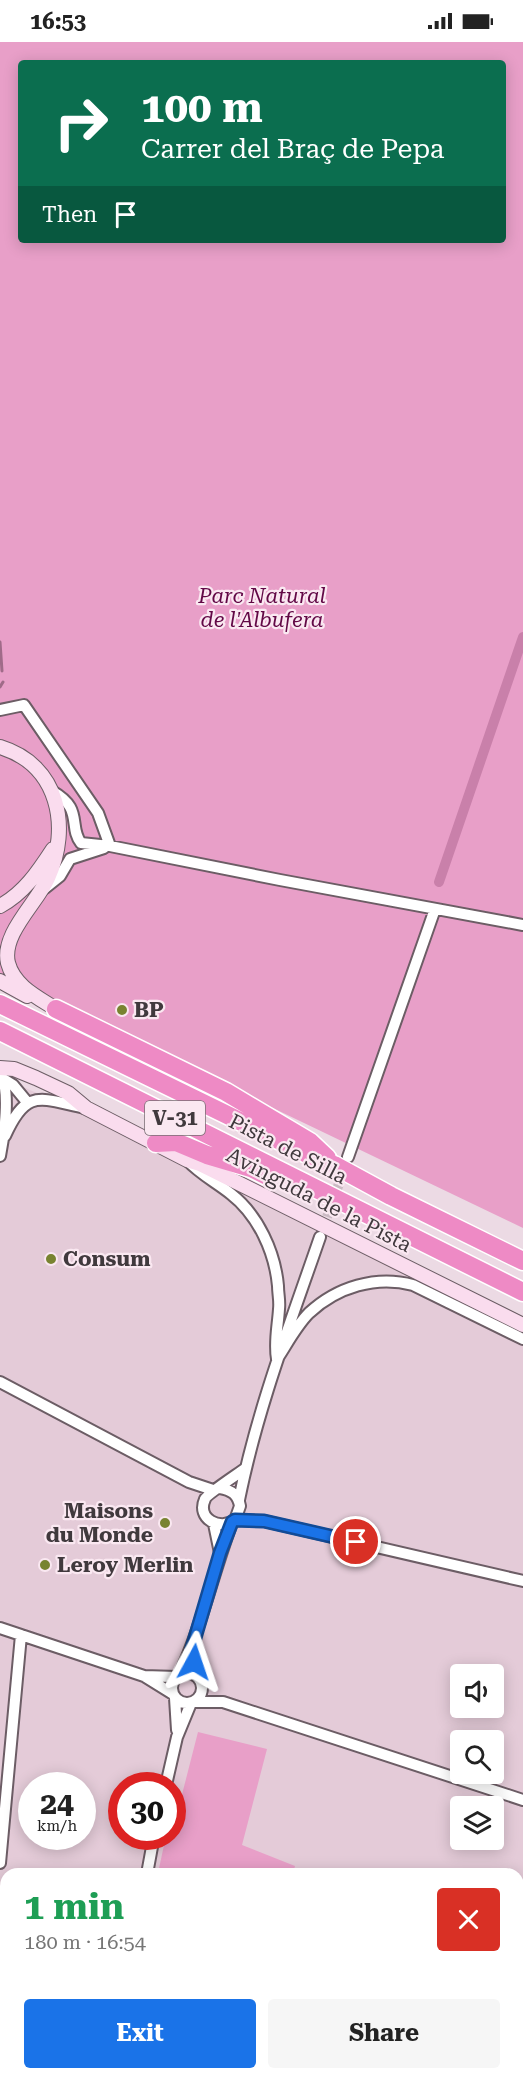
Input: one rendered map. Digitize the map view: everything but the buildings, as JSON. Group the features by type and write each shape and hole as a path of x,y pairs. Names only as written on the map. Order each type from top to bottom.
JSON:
{"highway":[{"name":"Pista de Silla","path":"0,1004 307,1154 341,1161 392,1196 523,1261"},
{"path":"56,1009 226,1092 341,1161"},
{"name":"Pista de Silla","path":"0,1031 523,1292"},
{"path":"156,1143 176,1142 207,1155 251,1168 326,1204 350,1206"}],"street":[{"path":"0,710 24,705 98,813 110,846"},
{"path":"0,747 19,755 44,776 59,811 60,828 54,860 43,889 14,931 9,944 8,962 13,975 22,987 56,1009"},
{"path":"52,791 71,807 75,836 81,843 110,846 523,925"},
{"path":"0,906 28,885 57,842"},
{"path":"43,889 60,876 70,859 110,846"},
{"path":"341,1161 435,909"},
{"path":"0,981 35,1001 56,1009"},
{"path":"2,1074 14,1069 68,1094 86,1108"},
{"path":"0,1156 5,1136 14,1116 27,1102 2,1074"},
{"path":"2,1074 7,1093 5,1136"},
{"name":"Avinguda de la Pista","path":"27,1102 49,1100 86,1108 523,1325"},
{"path":"187,1160 197,1171 214,1181 245,1208 255,1220 269,1248 277,1278 280,1306 274,1346 277,1359"},
{"path":"177,1737 172,1684 192,1648 220,1553 240,1503 246,1468 277,1359 320,1237"},
{"name":"Avinguda de la Pista","path":"277,1359 303,1321 324,1301 340,1292 381,1280 413,1285 523,1339"},
{"path":"0,1382 189,1482 217,1489 228,1489 235,1493 240,1503 264,1521"},
{"path":"220,1553 214,1524 205,1515 204,1503 206,1498 246,1468"},
{"path":"189,1482 204,1503"},
{"path":"214,1524 223,1525 233,1521 264,1521 523,1581"},
{"path":"0,1628 144,1676 182,1703 223,1702 523,1800"},
{"path":"0,1863 21,1635"},
{"path":"169,1772 177,1737 193,1703 201,1695 201,1682 192,1648"},
{"path":"144,1676 178,1676 189,1673 223,1702"},
{"path":"148,1868 151,1850"}],"shaded area":[{"path":"0,1077 124,1131 523,1331 523,1868 0,1868"}],"green space":[{"name":"Parc Natural de l'Albufera","path":"0,42 523,42 523,1228 0,977"},
{"path":"198,1732 267,1749 242,1845 295,1866 294,1868 159,1868 163,1850 186,1850 186,1779"}],"waterway":[{"path":"439,882 523,637"},
{"path":"0,642 2,671"},
{"path":"0,687 3,682"}],"tunnel":[{"path":"322,1231 345,1167"}],"place":[{"name":"BP","path":"122,1010"},
{"name":"Consum","path":"51,1259"},
{"name":"Maisons du Monde","path":"165,1523"},
{"name":"Leroy Merlin","path":"45,1565"}],"route":[{"path":"194,1662 192,1648 220,1553 232,1522 235,1520 264,1521 356,1542"}]}
